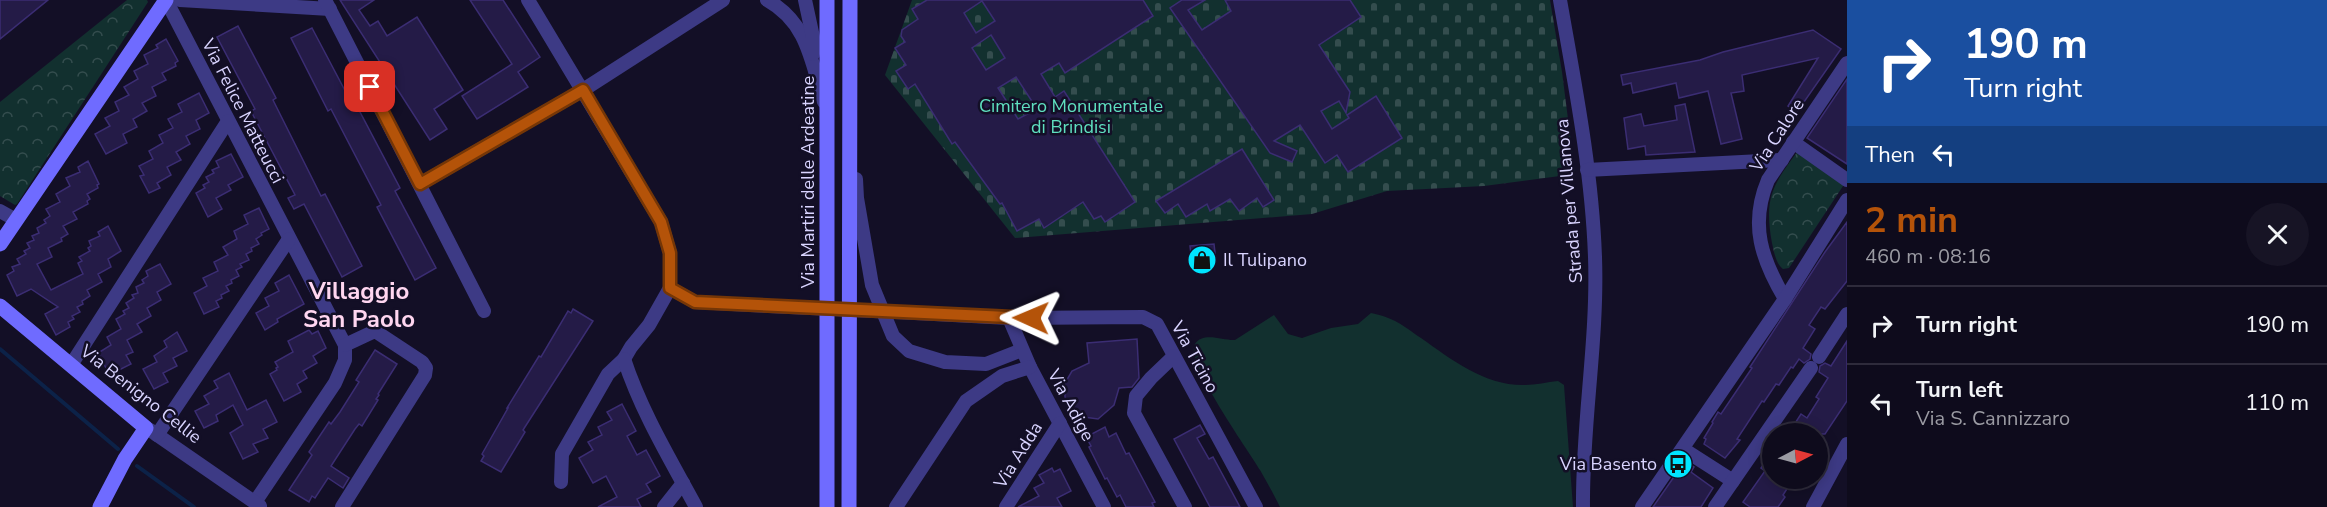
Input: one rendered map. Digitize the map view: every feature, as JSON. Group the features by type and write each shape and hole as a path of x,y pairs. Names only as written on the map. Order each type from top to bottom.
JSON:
{"street":[{"name":"Via Felice Matteucci","path":"166,0 345,345"},
{"path":"0,244 166,0"},
{"path":"180,0 328,5 484,311"},
{"path":"528,0 661,222 670,253 670,288 649,326 624,359 608,374 562,454 561,482"},
{"path":"420,184 583,90 723,0"},
{"path":"768,0 783,9 802,36 813,59 827,111"},
{"path":"805,0 813,37 813,59"},
{"name":"Via Martiri delle Ardeatine","path":"827,0 827,507"},
{"path":"849,507 850,0"},
{"path":"850,16 855,0"},
{"name":"Strada per Villanova","path":"1560,0 1587,170 1595,257 1595,295 1583,507"},
{"name":"Via Calore","path":"1785,299 1768,269 1761,242 1758,214 1760,197 1793,142 1847,63"},
{"path":"849,105 854,137 857,198 872,285 893,336 909,351 945,362 986,364 1022,351"},
{"path":"71,365 228,121"},
{"path":"1793,142 1847,180"},
{"path":"1587,170 1782,160"},
{"path":"1642,507 1785,299 1847,200"},
{"path":"0,211 16,220"},
{"path":"100,507 125,459 152,431 289,239"},
{"name":"Via Ticino","path":"670,288 695,302 1009,318 1143,317 1157,324 1256,507"},
{"name":"Via Benigno Cellie","path":"0,306 152,431 258,504"},
{"path":"1715,507 1847,314"},
{"name":"Via Adige","path":"1009,318 1022,351 1099,504"},
{"path":"258,504 335,383 345,360 345,345 375,331 422,362 426,368 425,375 342,507"},
{"path":"1174,356 1136,396 1134,412 1185,507"},
{"path":"624,359 636,389 696,507"},
{"path":"896,507 966,401 1002,376 1030,367"},
{"name":"Via Adda","path":"1006,507 1060,423"},
{"path":"1813,507 1847,444"},
{"path":"1683,449 1732,482"},
{"path":"664,507 683,483"}],"green space":[{"path":"127,0 147,0 148,2 15,205 0,196 0,102"},
{"name":"Cimitero Monumentale di Brindisi","path":"912,0 1550,0 1575,174 1484,186 1387,191 1312,214 1015,238 885,75"},
{"path":"1798,151 1845,183 1789,268 1783,269 1777,261 1772,243 1770,203 1776,184"},
{"path":"1371,313 1398,322 1457,363 1496,381 1529,385 1558,381 1564,385 1573,507 1280,507 1208,386 1194,354 1195,344 1208,337 1235,340 1274,315 1288,334 1302,338 1331,328 1358,324"}],"building":[{"path":"0,0 48,0 0,39"},
{"path":"340,0 374,0 359,10 370,26 378,21 387,36 417,17 463,90 434,109 447,129 430,140"},
{"path":"470,0 503,0 540,57 518,72 528,87 477,119 462,96 512,64"},
{"path":"927,0 1143,0 1153,16 1065,73 1059,63 1041,74 1055,97 1064,91 1135,202 1105,222 1101,216 1094,219 1083,202 1044,228 1039,219 1017,231 1002,203 1000,204 955,142 952,144 915,84 908,89 896,71 906,65 895,48 905,42 901,36 902,30 918,19 912,9","holes":["982,1 995,21 976,33 964,13","991,35 1005,58 986,70 972,48","1016,77 1037,109 1018,119 998,88"]},
{"path":"1182,0 1205,0 1188,10 1202,30 1231,11 1225,0 1350,0 1361,17 1319,45 1350,92 1346,113 1339,101 1321,111 1332,129 1349,118 1347,115 1376,96 1402,138 1348,172 1337,155 1325,163 1300,125 1274,141 1297,151 1292,162 1270,153 1170,8"},
{"path":"238,26 276,98 273,100 321,196 325,194 362,266 342,277 304,204 294,209 288,198 295,195 251,111 255,109 217,37"},
{"path":"312,28 350,100 359,96 365,107 359,110 400,188 395,191 436,268 415,280 377,207 381,205 331,109 328,111 291,38"},
{"path":"1813,30 1841,49 1797,112 1788,106 1818,58 1742,75 1744,91 1731,93 1742,139 1721,144 1708,91 1679,98 1676,83 1633,93 1631,83 1623,85 1621,75 1700,60 1723,52"},
{"path":"166,39 178,61 175,63 176,66 162,73 166,80 152,87 156,96 142,103 147,111 133,119 137,127 123,134 127,143 106,154 95,134 110,126 105,118 119,111 115,102 129,95 124,87 138,79 134,71 148,64 144,55 158,48 156,45"},
{"path":"1847,79 1847,164 1807,138"},
{"path":"199,93 209,113 196,120 200,129 186,136 190,144 176,152 181,160 167,167 171,175 157,183 160,188 149,193 140,176 144,175 139,166 153,159 149,151 163,143 159,135 173,128 168,119 182,112 178,104"},
{"path":"1685,104 1695,152 1646,155 1645,146 1628,149 1624,118 1641,114 1644,126 1677,120 1675,106"},
{"path":"1242,149 1274,200 1263,207 1257,198 1239,211 1230,199 1210,211 1207,204 1186,217 1178,204 1165,213 1156,201"},
{"path":"231,154 243,177 228,185 231,190 216,198 222,209 208,217 196,193 205,188 203,185 209,182 206,177 214,173 212,170 219,167 216,161"},
{"path":"88,161 99,184 98,188 87,194 90,199 87,201 88,204 73,212 77,219 63,226 68,234 61,238 62,241 48,248 52,257 37,264 51,290 83,274 78,263 82,261 79,257 90,251 89,241 100,236 98,232 108,226 121,251 108,259 111,267 98,274 102,282 87,290 90,296 77,307 80,312 72,316 74,319 68,322 70,327 56,335 45,314 58,307 31,289 17,296 7,275 14,271 12,267 20,264 17,259 26,254 24,251 30,248 27,243 34,240 32,236 39,233 37,228 46,223 44,220 50,216 46,209 60,202 56,194 70,186 66,178 80,172 78,167"},
{"path":"259,208 269,229 261,233 262,235 256,239 259,244 246,254 249,260 240,264 242,267 236,270 239,276 231,280 232,283 226,286 229,291 216,301 219,307 204,314 194,293 207,286 203,278 218,271 214,262 228,255 223,247 237,239 234,231 248,224 244,215"},
{"path":"1847,222 1847,281 1825,309 1821,307 1809,325 1815,329 1803,348 1811,354 1810,359 1804,363 1799,359 1779,385 1776,384 1737,439 1740,440 1725,458 1704,444 1706,439 1704,438 1712,422 1718,412 1721,414 1825,252"},
{"path":"1214,244 1216,261 1192,263 1190,246"},
{"path":"160,264 171,284 157,292 161,300 147,308 151,316 137,324 142,332 127,340 133,352 126,355 131,364 117,371 114,366 107,370 98,353 111,345 107,337 121,329 116,319 125,314 123,311 129,308 126,303 134,298 132,295 138,293 136,287 144,283 142,280 148,276 146,271"},
{"path":"289,275 304,304 277,319 278,322 265,330 256,313 269,306 265,298 279,291 275,283"},
{"path":"573,309 593,321 523,430 525,432 501,472 481,461 484,456 482,454 539,356 541,357 568,311 571,313"},
{"path":"309,330 312,334 318,331 326,348 313,356 317,363 303,371 307,378 297,384 301,392 284,401 270,374 277,370 275,362 293,352 288,341"},
{"path":"177,332 187,351 173,358 177,366 163,373 168,382 154,389 143,369 157,362 154,356 167,347 164,341"},
{"path":"1137,339 1139,378 1132,387 1119,388 1114,405 1098,419 1084,417 1071,409 1065,397 1065,383 1072,371 1089,363 1087,343"},
{"path":"1847,341 1847,401 1828,430 1828,423 1795,423 1801,414 1807,418 1819,399 1816,397 1828,378 1819,372 1820,366 1825,363 1831,366"},
{"path":"375,350 397,364 362,426 359,424 355,429 331,466 349,478 343,488 328,478 315,498 312,496 309,502 289,490 312,455 309,452 329,422 331,424 340,412 359,382 356,380"},
{"path":"229,373 247,410 266,400 277,422 263,429 268,438 253,444 258,452 243,459 230,433 243,425 233,405 216,415 218,421 204,428 195,411 209,404 204,396 218,388 214,381"},
{"path":"622,404 636,431 627,436 637,455 646,450 660,476 646,484 651,492 637,499 641,507 598,507 617,497 606,476 593,483 579,458 593,450 588,442 602,435 598,427 612,420 607,412"},
{"path":"1200,425 1205,434 1197,438 1209,459 1213,457 1240,507 1210,507 1174,439"},
{"path":"1105,427 1109,437 1116,433 1126,454 1129,453 1155,502 1152,503 1154,507 1126,507 1120,495 1117,497 1107,478 1105,479 1086,437"},
{"path":"1685,461 1694,467 1691,472 1713,488 1701,507 1653,507"},
{"path":"1052,468 1054,472 1060,469 1071,491 1057,498 1062,507 1018,507 1039,496 1034,488 1044,483 1039,475"},
{"path":"1762,475 1762,489 1787,489 1783,495 1785,497 1778,507 1750,507 1743,502"}],"waterway":[{"path":"0,349 118,449"},
{"path":"137,466 194,507"}],"place":[{"name":"Il Tulipano","path":"1202,260"},
{"name":"Via Basento","path":"1678,464"}],"district":[{"name":"Villaggio San Paolo","path":"359,305"}],"route":[{"path":"370,87 420,184 583,90 661,222 670,253 670,288 695,302 1031,318"}]}
